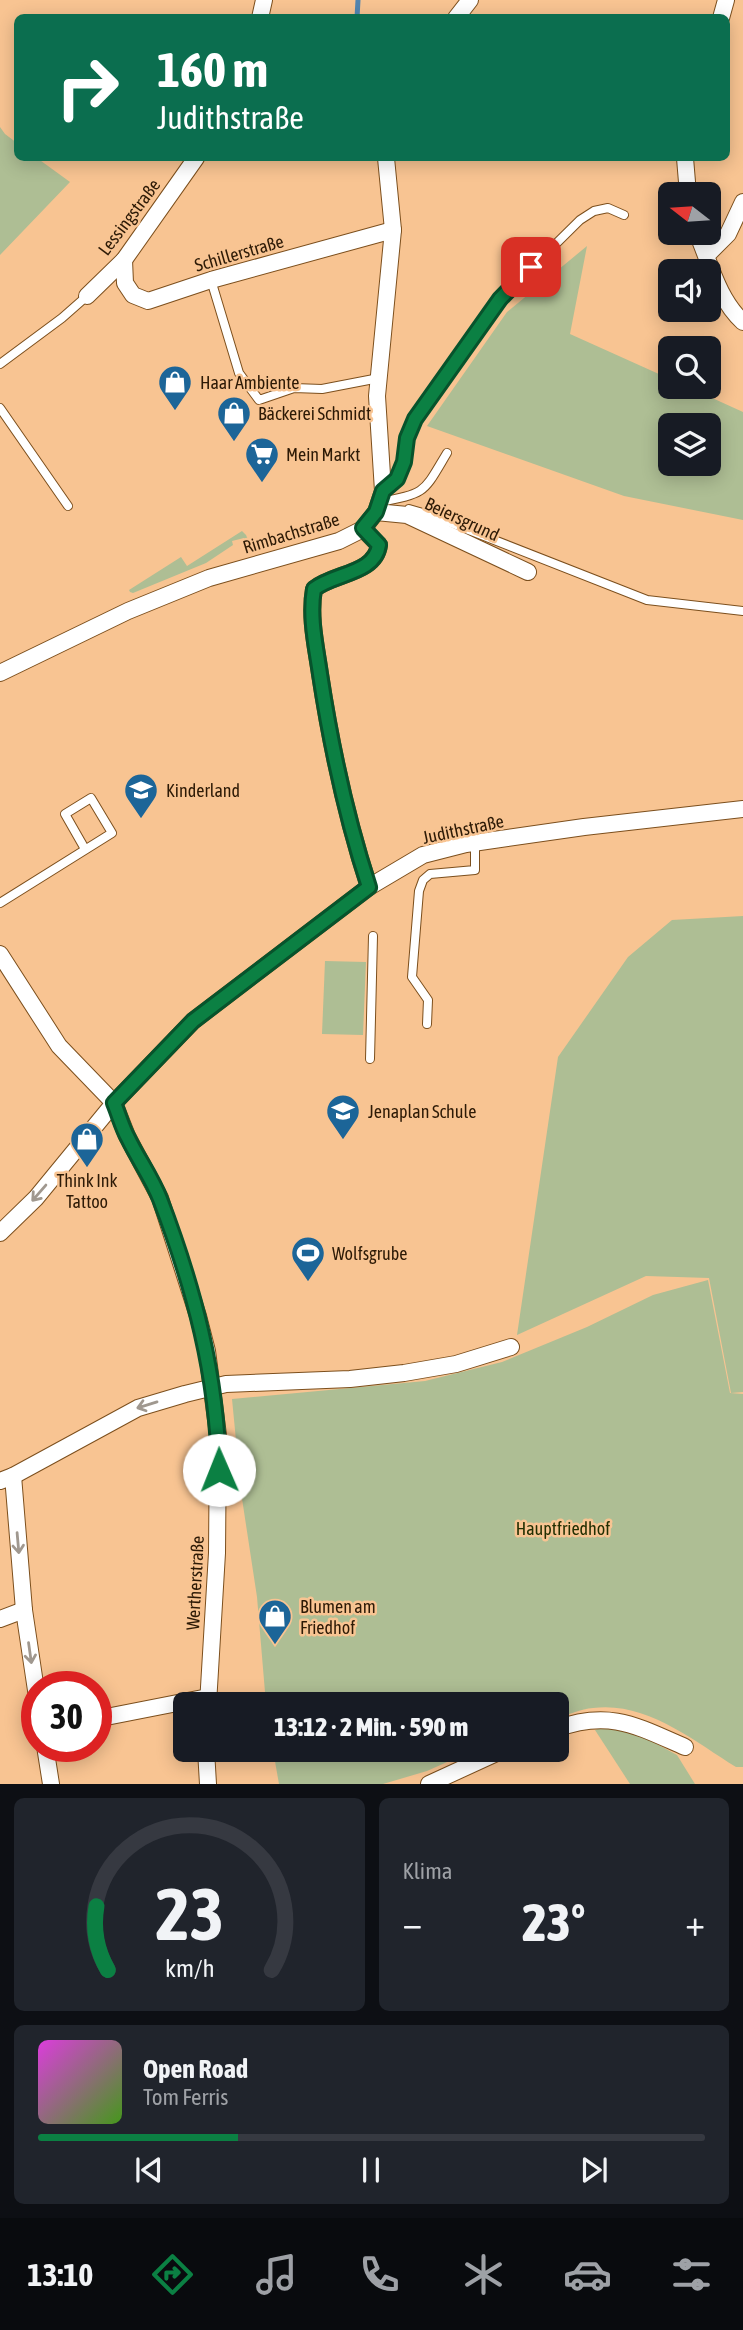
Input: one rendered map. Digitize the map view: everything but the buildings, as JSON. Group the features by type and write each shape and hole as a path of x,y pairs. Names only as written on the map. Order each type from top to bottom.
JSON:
{"street":[{"path":"459,14 470,0"},
{"name":"Lessingstraße","path":"87,296 124,260 194,161"},
{"path":"379,503 377,396 393,230 386,161"},
{"path":"685,161 687,182"},
{"path":"707,256 728,234 743,202"},
{"name":"Schillerstraße","path":"124,260 125,283 133,295 148,301 211,280 393,230"},
{"path":"702,245 719,288 743,322"},
{"name":"Rimbachstraße","path":"0,673 128,611 185,588 252,565 339,541 363,528 379,503"},
{"name":"Beiersgrund","path":"379,503 528,572"},
{"path":"363,528 379,545 376,558 369,564 324,582 314,589 312,602 330,738 354,839 369,887"},
{"name":"Judithstraße","path":"0,1233 36,1198 114,1103 193,1021 369,887 423,855 475,843 584,827 743,809"},
{"path":"0,954 59,1046 114,1103"},
{"name":"Wertherstraße","path":"114,1103 127,1136 160,1198 198,1316 213,1387 218,1435 218,1507 208,1692"},
{"path":"33,1671 6,1479 138,1408 213,1387 404,1373 456,1364 510,1347"},
{"path":"0,1619 24,1609"},
{"path":"112,1716 173,1704"},
{"path":"569,1724 610,1719 644,1729 685,1747"},
{"path":"48,1762 51,1784"},
{"path":"207,1762 208,1784"},
{"path":"429,1784 477,1762"}],"lane":[{"path":"379,503 397,479 404,462 407,438 415,419 500,299 588,214 608,208 624,215"},
{"path":"211,280 239,373 259,400 294,388 322,389 379,378"},
{"path":"0,364 87,296"},
{"path":"0,408 68,506"},
{"path":"379,503 416,495 429,484 447,453"},
{"path":"379,503 433,516 647,600 743,611"},
{"path":"0,903 111,833 91,798 65,814 85,849"},
{"path":"427,1024 428,1000 412,978 419,891 423,880 430,874 475,870 475,843"},
{"path":"370,1059 373,936"}],"green space":[{"path":"0,127 14,141 14,161 41,161 70,182 0,255"},
{"path":"587,246 570,334 658,374 658,399 714,399 743,412 743,520 624,496 427,426 507,312"},
{"path":"242,531 249,542 246,543 244,538 232,541 233,545 206,563 130,592 129,590 181,557 187,566"},
{"path":"743,916 743,1392 731,1393 709,1278 646,1276 517,1335 558,1057 628,957 672,920"},
{"path":"325,961 366,962 363,1035 322,1034"},
{"name":"Hauptfriedhof","path":"708,1280 730,1393 743,1394 743,1767 736,1767 669,1725 632,1711 613,1707 588,1709 569,1715 569,1692 265,1692 257,1597 241,1492 232,1399 425,1381 502,1362 587,1327 653,1295"},
{"path":"609,1725 646,1738 677,1755 695,1784 630,1784 595,1730"},
{"path":"275,1762 447,1762 383,1784 279,1784"}],"waterway":[{"path":"357,14 358,0"}],"place":[{"name":"Haar Ambiente","path":"175,412"},
{"name":"Bäckerei Schmidt","path":"234,443"},
{"name":"Mein Markt","path":"262,484"},
{"name":"Kinderland","path":"141,820"},
{"name":"Jenaplan Schule","path":"343,1141"},
{"name":"Think Ink Tattoo","path":"87,1169"},
{"name":"Wolfsgrube","path":"308,1283"},
{"name":"Blumen am Friedhof","path":"275,1646"}],"route":[{"path":"219,1470 213,1387 198,1316 160,1198 127,1136 114,1103 193,1021 369,887 354,839 330,738 312,615 314,589 324,582 369,564 376,558 379,545 363,528 376,512 383,491 397,479 404,462 407,438 415,419 500,299 531,267"}]}
